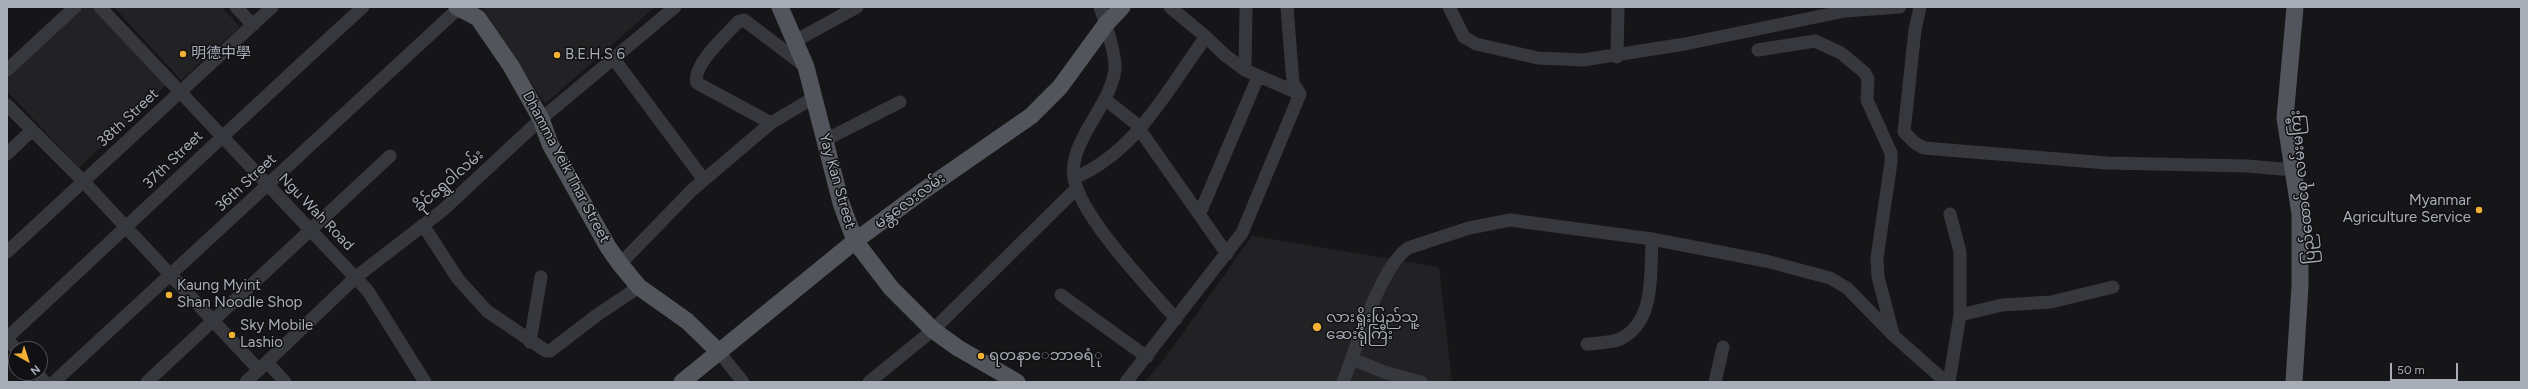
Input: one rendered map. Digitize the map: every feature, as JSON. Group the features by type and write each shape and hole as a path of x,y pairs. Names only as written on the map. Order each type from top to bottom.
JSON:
{"main road":[{"name":"မန္တလေးလမ်း","path":"682,382 856,241 920,193 1031,116 1060,86 1106,24 1122,7"},
{"name":"Dhamma Yeik Thar Street","path":"458,8 478,18 493,38 541,119 550,144 608,247 620,264 639,287 687,321 719,352"},
{"name":"Yay Kan Street","path":"783,8 806,67 841,203 856,241 891,288 933,330 958,348 1017,382"},
{"path":"2294,11 2285,118 2300,214 2300,286 2294,382"},
{"name":"ပြည်ထောင်စု လမ်းမကြီး","path":"2294,11 2295,115 2312,246 2305,382"}],"street":[{"path":"7,70 75,7"},
{"name":"Ngu Wah Road","path":"100,7 356,277 368,291 425,382"},
{"path":"236,7 253,25"},
{"name":"38th Street","path":"7,252 272,7"},
{"name":"37th Street","path":"7,338 127,228 221,136 363,7"},
{"name":"ခိုင်ရွှေဝါလမ်း","path":"246,382 356,277 443,210 541,119 675,7"},
{"path":"795,41 858,7"},
{"path":"1100,7 1106,24 1115,68 1106,100 1081,143 1074,167 1076,183 1114,246 1176,319"},
{"path":"1170,7 1206,36 1226,56 1246,70 1258,77 1300,94"},
{"path":"1246,7 1246,70"},
{"path":"1287,7 1293,83 1300,94"},
{"path":"1449,7 1464,37 1476,44 1538,58 1583,60 1617,57 1845,11 1900,7"},
{"path":"1617,57 1618,7"},
{"path":"1920,7 1915,30 1904,132 1914,143 1924,148 2107,163 2247,166 2293,170"},
{"name":"36th Street","path":"54,382 458,8"},
{"path":"771,123 697,82 696,77 706,56 738,22 744,20 806,67"},
{"path":"869,382 933,330 1076,183 1109,160 1140,129 1160,104 1181,70 1206,36"},
{"path":"1758,50 1815,41 1841,53 1864,73 1868,79 1867,100 1891,153 1892,162 1877,258 1878,277 1894,336"},
{"path":"614,59 704,180"},
{"path":"1200,213 1258,77"},
{"path":"1126,382 1147,357 1242,233 1300,94"},
{"path":"620,264 704,180 771,123 813,98"},
{"path":"1106,100 1135,123 1140,129 1200,213 1227,254"},
{"path":"825,140 900,102"},
{"path":"7,105 31,131 83,181 214,322 263,366 285,382"},
{"path":"7,154 31,131"},
{"path":"147,382 214,322 390,156"},
{"path":"1343,382 1383,280 1402,252 1408,248 1469,228 1510,220 1652,239 1766,261 1830,278 1847,288 1894,336 1947,382 1960,315 1960,252 1950,214"},
{"path":"423,225 462,284 488,312 530,342 546,351 550,351 597,315 639,287"},
{"path":"1586,344 1619,340 1641,322 1648,302 1652,239"},
{"path":"530,342 541,277"},
{"path":"1960,315 2002,305 2051,302 2114,287"},
{"path":"1061,295 1147,357"},
{"path":"1715,382 1723,346"},
{"path":"719,352 743,382"},
{"path":"1352,359 1384,372 1421,382"}],"shaded area":[{"path":"83,7 94,7 166,85 79,168 7,91 7,78"},
{"name":"明德中學","path":"114,7 222,7 240,27 181,80"},
{"name":"B.E.H.S 6","path":"482,7 655,7 545,104"},
{"name":"လားရှိုးပြည်သူ့ ဆေးရုံကြီး","path":"1252,236 1439,267 1452,382 1144,382 1163,361"}],"place":[{"name":"明德中學","path":"183,54"},
{"name":"B.E.H.S 6","path":"557,55"},
{"name":"Myanmar Agriculture Service","path":"2479,210"},
{"name":"Kaung Myint Shan Noodle Shop","path":"169,295"},
{"name":"လားရှိုးပြည်သူ့ ဆေးရုံကြီး","path":"1317,327"},
{"name":"Sky Mobile Lashio","path":"232,335"},
{"name":"ရတနာေဘာဓရံု","path":"981,356"}]}
